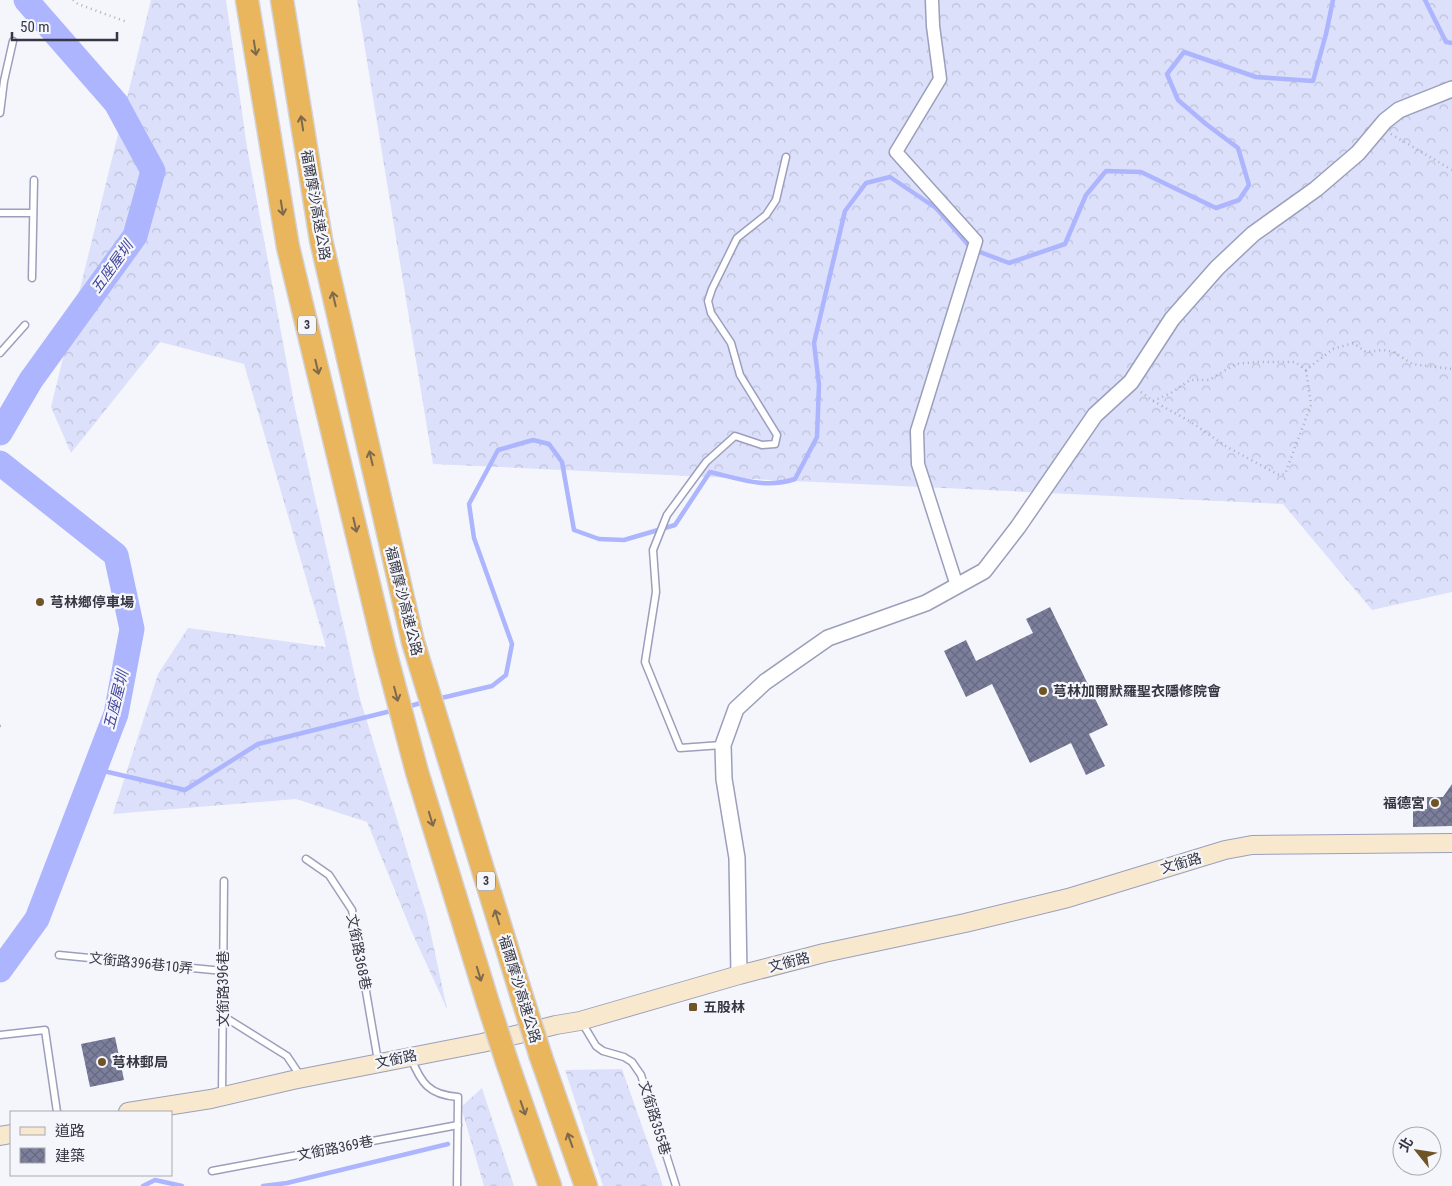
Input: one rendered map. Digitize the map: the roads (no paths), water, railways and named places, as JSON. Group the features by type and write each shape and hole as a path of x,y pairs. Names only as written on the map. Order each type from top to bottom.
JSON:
{"highway":[{"name":"3","path":"247,0 288,247 384,647 417,772 488,1003 550,1186"},
{"name":"福爾摩沙高速公路","path":"282,0 320,240 413,642 540,1058 586,1186"}],"main road":[{"name":"文銜路","path":"134,1111 222,1097 302,1078 482,1043 580,1021 739,975 824,953 965,923 1068,898 1226,850 1252,845 1452,843"}],"street":[{"path":"932,0 933,26 940,79 896,152 976,241 917,431 918,464 957,586"},
{"path":"739,975 737,858 724,779 724,745 736,709 766,682 828,638 926,603 984,571 1018,527 1095,415 1131,382 1172,319 1218,268 1254,234 1316,189 1358,153 1379,127 1399,110 1452,89"}],"lane":[{"path":"0,113 2,80 13,42"},
{"path":"724,745 680,748 645,662 656,592 653,550 667,515 706,462 734,436 762,445 775,444 777,435 740,375 731,343 711,313 708,301 737,238 748,227 766,215 776,200 786,158"},
{"path":"32,278 34,180"},
{"path":"0,213 33,213"},
{"path":"0,353 25,325"},
{"name":"文銜路368巷","path":"306,859 329,875 352,910 379,1062"},
{"name":"文銜路396巷","path":"222,1097 224,881"},
{"name":"文銜路396巷10弄","path":"59,954 223,971"},
{"path":"222,1016 287,1056 302,1078"},
{"name":"文銜路355巷","path":"580,1021 596,1046 603,1051 624,1057 632,1062 641,1075 676,1186"},
{"path":"0,1035 45,1030 57,1111"},
{"path":"410,1056 423,1084 442,1096 458,1097 457,1186"},
{"name":"文銜路369巷","path":"212,1171 458,1125"}],"waterway":[{"name":"五座屋圳","path":"0,433 31,380 135,236 153,171 116,103 26,0"},
{"path":"437,699 492,686 506,675 512,644 474,538 469,504 498,450 533,440 549,444 562,462 574,530 599,539 624,540 675,525 710,472 763,483 784,482 795,479 817,437 819,385 814,343 845,211 866,183 890,177 936,208 972,249 1009,263 1065,244 1086,195 1106,171 1141,172 1216,208 1239,200 1249,185 1238,148 1178,100 1167,74 1184,52 1256,77 1313,81 1333,0"},
{"path":"1425,0 1446,42 1452,43"},
{"name":"五座屋圳","path":"0,463 116,555 132,629 116,714 37,919 0,970"},
{"path":"407,707 424,702"},
{"path":"95,769 185,790 258,744 395,710"},
{"path":"263,1186 287,1183 448,1144"},
{"path":"143,1186 155,1180 182,1186"}],"place":[{"name":"芎林鄉停車場","path":"40,602"},
{"name":"芎林加爾默羅聖衣隱修院會","path":"1043,691"},
{"name":"福德宮","path":"1435,803"},
{"name":"五股林","path":"693,1007"},
{"name":"芎林郵局","path":"102,1062"}]}
